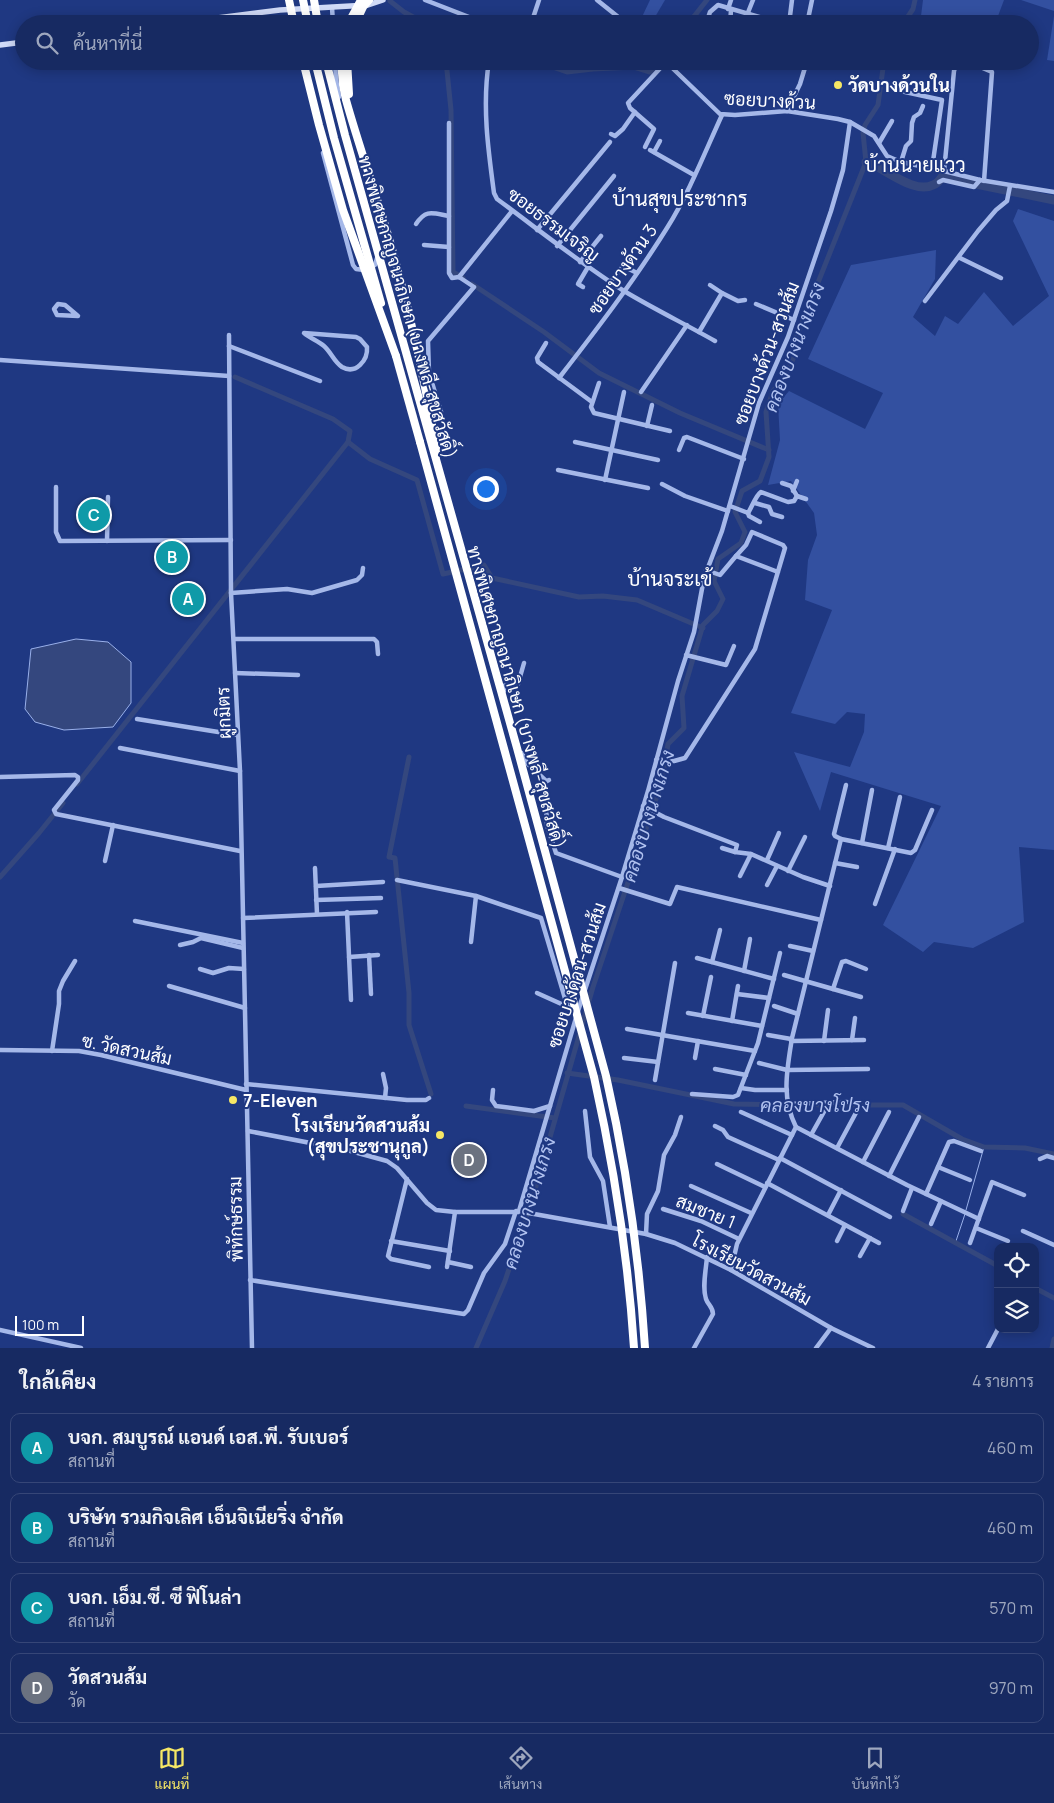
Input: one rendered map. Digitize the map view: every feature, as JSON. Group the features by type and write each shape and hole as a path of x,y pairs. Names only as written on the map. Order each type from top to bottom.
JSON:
{"highway":[{"path":"289,0 292,15"},
{"path":"303,0 306,15"},
{"path":"314,0 316,15"},
{"path":"353,15 361,0"},
{"path":"360,15 369,0"},
{"path":"304,70 343,210 396,356"},
{"name":"ทางพิเศษกาญจนาภิเษก (บางพลี-สุขสวัสดิ์)","path":"317,70 334,138 396,356 594,1077 613,1168 621,1219 632,1310 634,1348"},
{"name":"ทางพิเศษกาญจนาภิเษก (บางพลี-สุขสวัสดิ์)","path":"328,70 606,1076 620,1139 633,1218 639,1261 645,1348"},
{"path":"341,70 342,85 393,251 407,307 428,399 442,483"},
{"path":"347,70 348,89 356,134"}],"main road":[{"path":"246,15 288,10 368,5 383,0"},
{"path":"0,45 15,43"}],"street":[{"path":"534,15 539,0"},
{"path":"597,0 615,15"},
{"path":"730,15 731,0"},
{"path":"748,14 753,0"},
{"path":"790,15 792,0"},
{"path":"809,15 812,0"},
{"path":"428,3 461,15"},
{"path":"709,15 716,6 752,15"},
{"path":"332,7 332,15"},
{"path":"288,10 290,15"},
{"path":"304,70 338,214 353,265 356,269 364,270 375,265 377,261 340,101 335,70"},
{"name":"ซอยธรรมเจริญ","path":"488,70 485,120 494,193 497,199 557,246 610,282 715,342"},
{"path":"644,147 654,129 635,112 629,105 629,100 658,70"},
{"name":"ซอยบางด้วน","path":"674,70 716,111 722,114 787,111 831,117 852,123 877,138 887,156 901,162 932,168 1009,189 1054,192"},
{"path":"787,111 800,84 804,70"},
{"path":"944,171 954,70"},
{"path":"939,182 943,180 971,187 980,182 992,72 987,70"},
{"path":"896,90 942,100 932,168"},
{"path":"901,162 906,146 911,141 913,119 920,113 923,106"},
{"path":"611,134 615,136 623,129 635,112"},
{"name":"ซอยบางด้วน 3","path":"559,378 625,291 672,219 722,114"},
{"path":"879,143 892,121"},
{"path":"449,123 448,216 450,276 454,278 460,276 512,211"},
{"name":"ซอยบางด้วน-สวนส้ม","path":"250,1280 464,1314 468,1310 484,1273 505,1244 519,1211 578,1011 624,890 622,877 688,656 708,571 730,508 758,403 780,358 840,182 852,123"},
{"path":"660,141 652,151 694,175"},
{"path":"536,230 610,142"},
{"path":"557,246 614,176"},
{"path":"925,301 960,258 984,224 1006,201 1009,189"},
{"path":"416,224 421,216 427,213 448,216"},
{"path":"580,262 601,236"},
{"path":"424,245 449,248"},
{"path":"960,258 1002,278"},
{"path":"600,296 623,266 637,273"},
{"path":"583,287 578,284 588,267"},
{"path":"441,412 429,373 427,346 428,341 441,324 474,286 460,276"},
{"path":"710,285 722,294 738,301 745,300"},
{"path":"699,332 722,294"},
{"path":"58,304 63,304 78,316 59,316 55,313 54,309 58,304"},
{"path":"756,304 794,320"},
{"path":"641,392 687,326"},
{"path":"304,333 356,337 367,347 366,357 354,369 343,368 323,344 304,333"},
{"name":"ผูกมิตร","path":"229,335 231,592 240,771 240,851 246,1090"},
{"path":"546,343 536,358 538,362 592,402"},
{"path":"229,346 320,381"},
{"path":"0,360 229,376"},
{"path":"599,382 592,402 591,409 594,413 670,431"},
{"path":"605,480 624,392"},
{"path":"647,426 652,405"},
{"path":"679,450 684,438 687,437 744,459"},
{"path":"575,442 658,460"},
{"path":"558,470 648,488"},
{"path":"793,490 797,481"},
{"path":"782,483 791,486 797,496 806,499"},
{"path":"662,484 685,496 742,510 748,513 748,516 760,522"},
{"path":"56,487 56,532 58,540 231,540"},
{"path":"748,513 755,503 757,494 760,492 788,502 794,502 797,496"},
{"path":"107,541 108,497"},
{"path":"755,503 769,507 772,514 782,517"},
{"path":"657,760 667,761 686,758 755,649 784,546 755,531 752,532 746,545 719,575 708,571"},
{"path":"736,556 778,572"},
{"path":"231,592 288,589 312,593 358,580 364,568"},
{"path":"234,639 374,639 377,642 378,654"},
{"path":"688,656 726,665 734,646"},
{"path":"524,663 518,684 506,684 503,688 521,753 531,768 547,780 547,825 556,853 622,877"},
{"path":"235,673 298,675"},
{"path":"137,719 237,735"},
{"path":"120,748 240,771"},
{"path":"0,777 77,776 78,780 54,810 55,813 240,851"},
{"path":"846,785 834,834 841,841 862,842 895,850 914,852 932,810"},
{"path":"862,842 872,790"},
{"path":"888,848 900,798"},
{"path":"643,806 737,845 735,852"},
{"path":"105,861 113,826"},
{"path":"766,860 779,833"},
{"path":"788,871 805,837"},
{"path":"841,841 791,1040 786,1090 790,1114 796,1127 912,1188 979,1219"},
{"path":"722,848 751,854 808,880 830,886"},
{"path":"875,904 895,850"},
{"path":"740,876 751,854"},
{"path":"835,863 857,868"},
{"path":"767,885 777,866"},
{"path":"316,868 317,914"},
{"path":"397,880 476,896 541,918 567,1006"},
{"path":"316,886 383,882"},
{"path":"624,890 670,904 677,887 821,920"},
{"path":"471,942 476,896"},
{"path":"316,900 381,898"},
{"path":"347,912 351,1000"},
{"path":"242,918 376,912"},
{"path":"135,921 243,945"},
{"path":"712,962 720,930"},
{"path":"180,944 193,942 201,938 243,945"},
{"path":"744,971 750,939"},
{"path":"790,946 813,951"},
{"path":"692,1094 735,1097 738,1095 755,1051 780,952"},
{"path":"349,957 378,954"},
{"path":"369,955 370,994"},
{"path":"697,958 774,979"},
{"path":"52,1050 59,1004 59,991 75,961"},
{"path":"833,989 842,962 846,961 866,968"},
{"path":"654,1080 675,963"},
{"path":"200,970 213,973 229,968 244,969"},
{"path":"784,975 861,997"},
{"path":"703,1016 711,977"},
{"path":"169,986 245,1008"},
{"path":"732,1021 738,986"},
{"path":"537,993 578,1011"},
{"path":"737,994 769,998"},
{"path":"774,1006 798,1014"},
{"path":"824,1041 828,1010"},
{"path":"688,1013 762,1026"},
{"path":"852,1040 855,1018"},
{"path":"627,1029 755,1051"},
{"path":"768,1035 791,1040 864,1040"},
{"path":"694,1058 698,1041"},
{"name":"ซ. วัดสวนส้ม","path":"0,1050 78,1051 246,1090"},
{"path":"624,1058 658,1062"},
{"path":"759,1063 787,1070 868,1069"},
{"path":"715,1069 746,1075"},
{"path":"383,1074 385,1098"},
{"path":"246,1084 407,1100 426,1100 429,1098"},
{"path":"741,1088 786,1090"},
{"name":"พิทักษ์ธรรม","path":"246,1090 252,1348"},
{"path":"493,1090 492,1100 496,1106 534,1111 550,1106"},
{"path":"788,1105 846,1102"},
{"path":"837,1148 858,1109"},
{"path":"811,1135 825,1110"},
{"path":"585,1111 590,1157 604,1181 610,1227"},
{"path":"741,1112 792,1135"},
{"path":"863,1162 888,1112"},
{"path":"646,1234 647,1214 658,1191 664,1155 675,1135 681,1117"},
{"path":"889,1176 919,1117"},
{"path":"714,1126 723,1130 728,1137 779,1159 890,1216"},
{"path":"731,1270 739,1239 796,1127"},
{"name":"โรงเรียนวัดสวนส้ม","path":"248,1130 315,1142 369,1155 391,1164 432,1208 455,1212 519,1211 646,1234 674,1243 731,1270 831,1328 873,1348"},
{"path":"926,1194 950,1142 954,1141 981,1151"},
{"path":"1040,1159 1047,1156 1054,1158"},
{"path":"717,1164 766,1185 879,1243"},
{"path":"938,1166 970,1180"},
{"path":"407,1179 388,1253 389,1258 429,1267"},
{"path":"970,1243 992,1182 1024,1196"},
{"path":"691,1186 751,1213"},
{"path":"903,1211 912,1188"},
{"path":"828,1216 841,1190"},
{"path":"931,1224 941,1201"},
{"name":"สมชาย 1","path":"663,1209 701,1221 739,1239"},
{"path":"455,1212 448,1265 471,1267"},
{"path":"837,1241 845,1225"},
{"path":"976,1228 1008,1241"},
{"path":"1023,1231 1054,1246"},
{"path":"860,1256 870,1238"},
{"path":"391,1241 450,1251"},
{"path":"694,1348 713,1314 705,1293 706,1257"},
{"path":"816,1348 831,1328"},
{"path":"0,1330 81,1348"},
{"path":"988,1348 996,1333"}],"shaded area":[{"path":"650,0 665,0 656,15 643,15"},
{"path":"923,0 1004,0 998,15 921,15"},
{"path":"1021,0 1054,0 1054,11"},
{"path":"1054,16 1054,61 1047,60"},
{"path":"1018,209 1054,221 1054,850 1019,847 1024,922 973,948 934,942 923,952 883,925 941,806 831,772 820,811 794,752 850,767 864,732 865,714 847,712 835,724 791,713 832,610 805,600 808,560 817,535 814,513 791,481 768,485 780,440 778,404 789,391 865,429 883,393 808,359 851,265 936,250 935,279 913,317 935,336 945,316 958,324 984,292 1013,326 1049,296 1013,221"},
{"path":"76,639 108,642 131,662 131,703 113,727 64,730 35,722 25,709 31,649"}],"waterway":[{"path":"695,15 707,0"},
{"name":"คลองบางนางเกรง","path":"909,15 915,0"},
{"path":"390,1 410,15"},
{"path":"447,70 451,110 453,272 463,278"},
{"path":"561,70 567,72 584,70"},
{"path":"644,70 650,72 652,70"},
{"name":"คลองบางนางเกรง","path":"476,1348 505,1281 532,1200 593,987 662,781 668,744 684,728 682,696 703,625 717,611 723,599 714,581 718,559 741,543 745,532 735,512 742,491 760,481 769,457 766,412 773,391 784,379 794,357 796,338 866,162 863,133 865,125 878,105 883,70"},
{"path":"866,162 917,186 933,185 942,177 1054,200"},
{"path":"472,284 544,332 599,373 680,413 769,450"},
{"path":"77,784 348,442 350,431 333,419 235,377"},
{"path":"348,442 370,459 417,480 443,574 484,565 492,578 579,597 603,596 637,600 703,628"},
{"path":"409,757 389,857 395,858 409,993 409,1025 431,1094"},
{"path":"0,877 63,803"},
{"name":"คลองบางโปรง","path":"567,1073 618,1080 734,1104 792,1105"},
{"name":"คลองบางโปรง","path":"818,1105 903,1105 962,1139 984,1147 1025,1148 1054,1154"},
{"path":"466,1106 555,1118"},
{"path":"966,1210 984,1147"},
{"path":"903,1214 994,1264"},
{"path":"955,1244 965,1214"},
{"path":"1039,1290 1054,1298"},
{"path":"1052,1348 1054,1339"}],"place":[{"name":"วัดบางด้วนใน","path":"838,85"},
{"name":"บจก. เอ็ม.ซี. ซี ฟิโนล่า","path":"94,515"},
{"name":"บริษัท รวมกิจเลิศ เอ็นจิเนียริ่ง จำกัด","path":"172,557"},
{"name":"บจก. สมบูรณ์ แอนด์ เอส.พี. รับเบอร์","path":"188,599"},
{"name":"7-Eleven","path":"233,1100"},
{"name":"โรงเรียนวัดสวนส้ม (สุขประชานุกูล)","path":"440,1135"},
{"name":"วัดสวนส้ม","path":"469,1160"}],"district":[{"name":"บ้านนายแวว","path":"915,164"},
{"name":"บ้านสุขประชากร","path":"680,198"},
{"name":"บ้านจระเข้","path":"670,578"}]}
